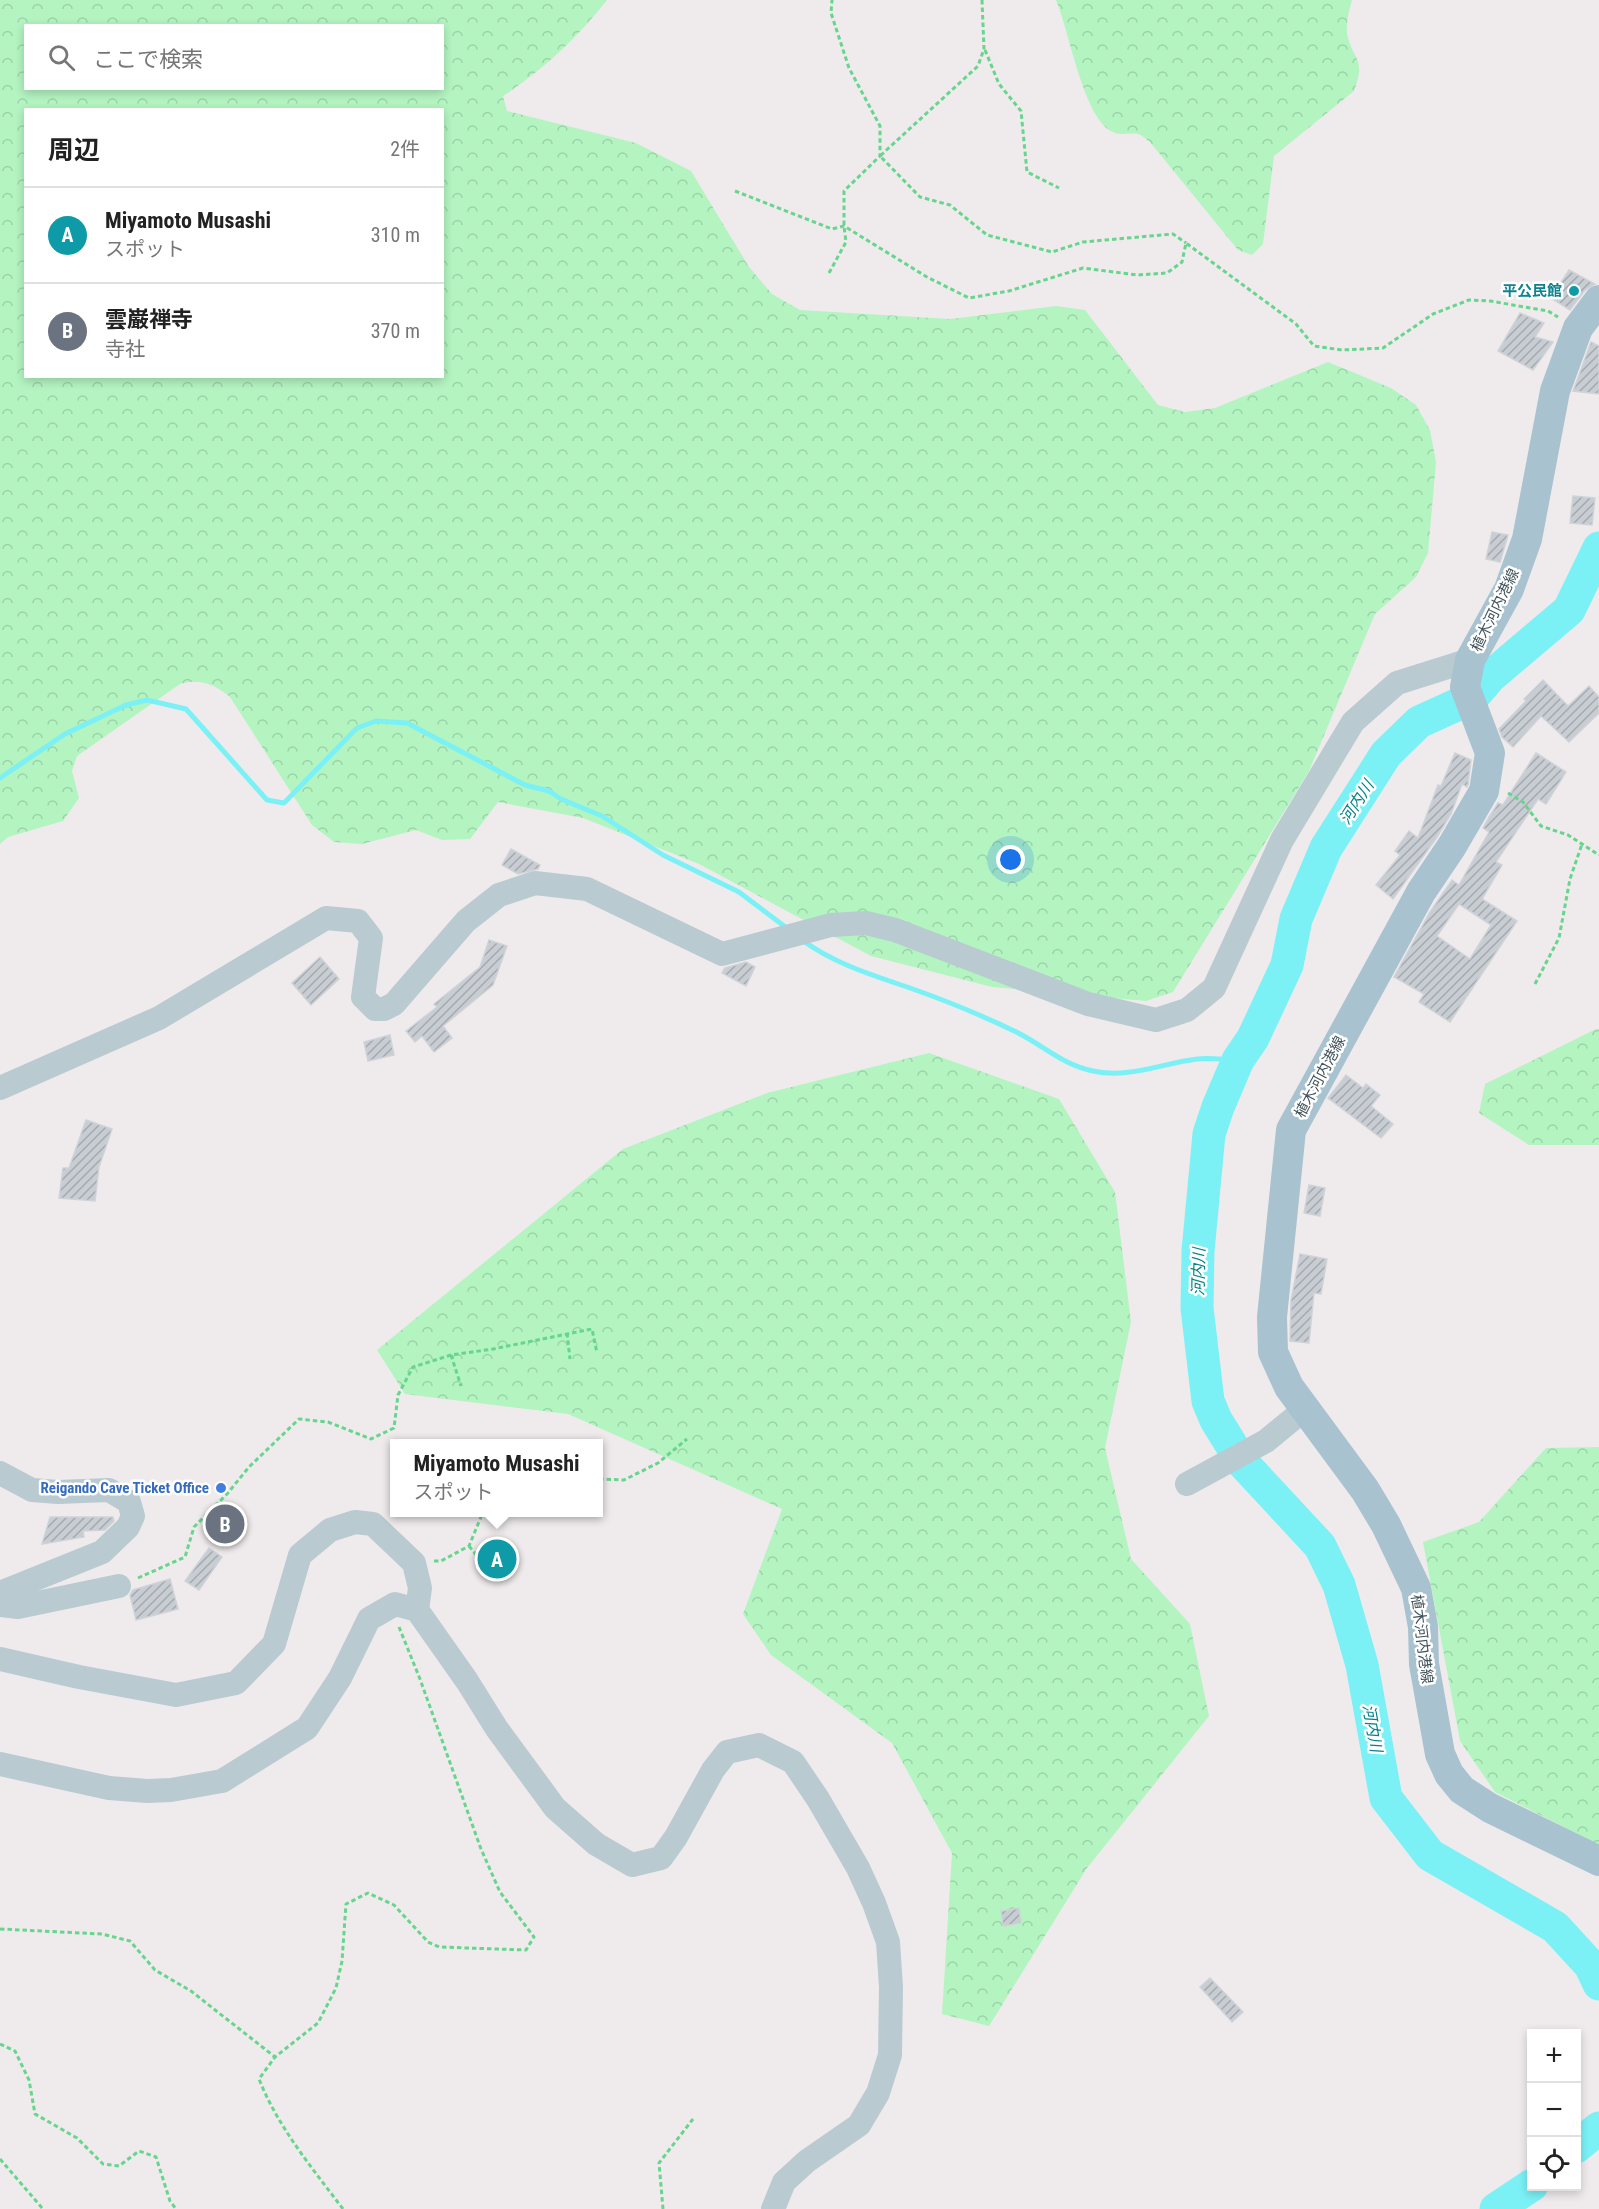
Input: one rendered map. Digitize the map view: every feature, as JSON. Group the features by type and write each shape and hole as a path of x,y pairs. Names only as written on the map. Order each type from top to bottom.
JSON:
{"main road":[{"name":"植木河内港線","path":"1468,674 1509,589 1527,539 1555,391 1578,328 1599,300"},
{"path":"1468,674 1488,766"},
{"name":"植木河内港線","path":"1488,766 1484,791 1452,846 1421,892 1292,1130 1272,1317 1273,1352 1289,1387 1365,1490 1386,1525 1416,1588 1423,1627 1426,1675 1440,1754 1449,1774 1462,1790 1490,1808 1599,1861"}],"street":[{"path":"0,1088 159,1017 326,918 358,921 371,938 363,998 375,1009 384,1009 394,1004 466,921 499,895 535,883 587,889 722,954 831,925 866,923 895,930 1088,1004 1156,1020 1187,1010 1214,988 1282,840 1353,722 1397,683 1468,674"},
{"path":"1186,1484 1266,1441 1305,1409"},
{"path":"0,1473 32,1490 58,1492 109,1490 129,1502 133,1516 128,1527 102,1552 0,1593"},
{"path":"0,1659 176,1695 236,1683 274,1644 300,1555 330,1530 355,1522 373,1524 414,1563 420,1588 406,1607 369,1619 340,1678 307,1728 222,1781 171,1790 147,1791 109,1788 0,1764"},
{"path":"0,1605 18,1607 119,1586"},
{"path":"406,1607 467,1681 497,1729 555,1808 596,1844 632,1865 662,1858 713,1770 727,1752 759,1745 794,1762 818,1799 858,1868 888,1942 891,1987 890,2055 878,2093 859,2125 807,2161 784,2182 773,2209"}],"path":[{"path":"832,0 831,13 849,68 880,126 880,156 920,197 950,205 987,235 1052,252 1083,242 1173,234 1296,324 1314,346 1342,350 1383,348 1433,314 1469,300 1490,301 1548,311 1578,328"},
{"path":"982,0 984,49 999,84 1021,111 1027,172 1059,188"},
{"path":"829,273 846,242 844,191 978,66 984,49"},
{"path":"735,191 832,229 844,226 927,278 969,298 1009,291 1083,268 1137,274 1167,273 1182,262 1186,243"},
{"path":"1488,766 1523,802 1541,826 1568,836 1599,855"},
{"path":"1535,984 1559,938 1570,879 1582,844"},
{"path":"119,1586 185,1557 194,1527 227,1494 249,1467 298,1419 328,1422 371,1439 394,1428 398,1395 413,1367 451,1355 592,1329 597,1353"},
{"path":"567,1333 570,1359"},
{"path":"451,1355 461,1386"},
{"path":"603,1479 624,1480 658,1463 687,1439"},
{"path":"414,1563 441,1561 469,1546 481,1517"},
{"path":"469,1546 491,1573 486,1577"},
{"path":"342,2209 270,2106 259,2079 275,2057 318,2023 336,1988 342,1961 346,1904 368,1893 394,1905 428,1942 439,1947 526,1950 534,1937 500,1892 481,1849 420,1679 397,1623 406,1607"},
{"path":"0,1929 102,1934 130,1941 156,1970 191,1991 275,2057"},
{"path":"0,2044 15,2051 29,2080 35,2114 77,2138 103,2164 119,2166 139,2151 156,2157 170,2202 176,2209"},
{"path":"663,2209 659,2163 693,2119"},
{"path":"0,2159 43,2209"}],"green space":[{"path":"0,0 607,0 559,52 532,76 503,96 507,111 636,143 691,171 749,267 772,294 800,310 950,319 1056,306 1085,310 1158,405 1185,412 1215,408 1328,362 1391,388 1416,405 1430,430 1436,462 1428,553 1416,577 1375,614 1309,771 1173,992 1146,1001 992,987 871,956 699,864 583,818 498,802 470,839 442,840 416,830 362,844 334,842 312,825 230,697 207,683 180,684 77,756 72,771 79,798 63,821 8,837 0,844"},
{"path":"1056,0 1352,0 1347,33 1359,65 1358,80 1354,91 1274,156 1263,244 1252,255 1238,250 1150,142 1138,134 1115,133 1101,122 1085,91"},
{"path":"1599,1029 1599,1145 1529,1145 1479,1113 1485,1084"},
{"path":"929,1053 1059,1099 1115,1192 1131,1322 1105,1448 1131,1559 1190,1624 1209,1716 1087,1868 989,2026 942,2014 952,1853 892,1743 771,1655 743,1614 782,1509 568,1414 405,1394 377,1350 623,1149 767,1093"},
{"path":"1599,1447 1599,1845 1495,1792 1460,1741 1423,1542 1479,1522 1546,1448"}],"building":[{"name":"平公民館","path":"1569,270 1595,284 1585,290 1570,310 1551,298"},
{"path":"1520,313 1544,323 1535,337 1553,342 1533,370 1498,351"},
{"path":"1591,342 1599,346 1599,394 1573,391"},
{"path":"1573,496 1595,498 1592,525 1570,523"},
{"path":"1492,532 1508,535 1500,562 1486,559"},
{"path":"1543,680 1568,706 1589,686 1599,697 1599,713 1569,742 1541,716 1513,747 1502,737 1499,729"},
{"path":"1455,753 1471,760 1468,785 1467,787 1462,784 1451,814 1393,899 1376,885 1400,855 1395,851 1409,831 1418,838 1438,785 1441,786"},
{"path":"1536,753 1566,772 1546,804 1538,799 1496,862 1502,865 1482,899 1517,921 1450,1022 1419,1002 1424,994 1394,977 1430,912 1452,880 1459,885 1489,832 1483,828 1489,817 1498,803 1503,805","holes":["1459,904 1491,925 1470,959 1437,936"]},
{"path":"511,849 540,865 538,869 518,874 502,865"},
{"path":"489,940 507,946 493,985 443,1026 452,1038 434,1052 422,1036 415,1042 406,1031 437,1007 434,1004 480,967"},
{"path":"320,957 339,979 311,1005 292,983"},
{"path":"746,962 755,967 746,986 722,973 725,968"},
{"path":"390,1035 394,1055 368,1061 364,1042"},
{"path":"1346,1075 1363,1088 1366,1084 1380,1095 1371,1106 1393,1124 1381,1138 1328,1098"},
{"path":"86,1120 112,1129 99,1167 95,1201 59,1198 63,1168 69,1168"},
{"path":"1309,1185 1325,1188 1320,1216 1304,1213"},
{"path":"1300,1254 1327,1259 1321,1294 1314,1293 1309,1343 1290,1341 1291,1300"},
{"path":"227,1502 247,1522 223,1546 203,1526"},
{"path":"50,1517 113,1517 114,1521 105,1530 83,1531 84,1537 42,1544"},
{"path":"209,1548 222,1557 199,1590 185,1581"},
{"path":"170,1579 178,1609 136,1620 130,1595 133,1590"},
{"path":"1019,1908 1021,1923 1003,1926 1001,1911"},
{"path":"1210,1978 1243,2012 1232,2022 1200,1987"}],"waterway":[{"name":"河内川","path":"1599,548 1569,610 1490,677 1472,698 1419,722 1386,754 1326,848 1296,919 1287,965 1253,1038 1238,1060 1209,1134 1198,1251 1197,1308 1208,1401 1216,1420 1242,1462 1320,1546 1339,1585 1362,1665 1386,1798 1430,1855 1555,1927 1590,1965 1599,1984"},
{"path":"0,778 65,734 126,705 147,700 186,709 267,800 284,803 357,728 376,721 407,723 525,785 549,791 561,799 602,816 663,855 739,892 788,929"},
{"path":"802,940 827,956 936,997 1022,1035 1081,1068 1119,1073 1202,1058 1238,1060"},
{"name":"河内川","path":"1581,2143 1599,2128"},
{"name":"河内川","path":"1496,2209 1527,2188"}],"place":[{"name":"平公民館","path":"1574,291"},
{"name":"Reigando Cave Ticket Office","path":"221,1488"},
{"name":"雲巌禅寺","path":"225,1524"},
{"name":"Miyamoto Musashi","path":"497,1559"}]}
